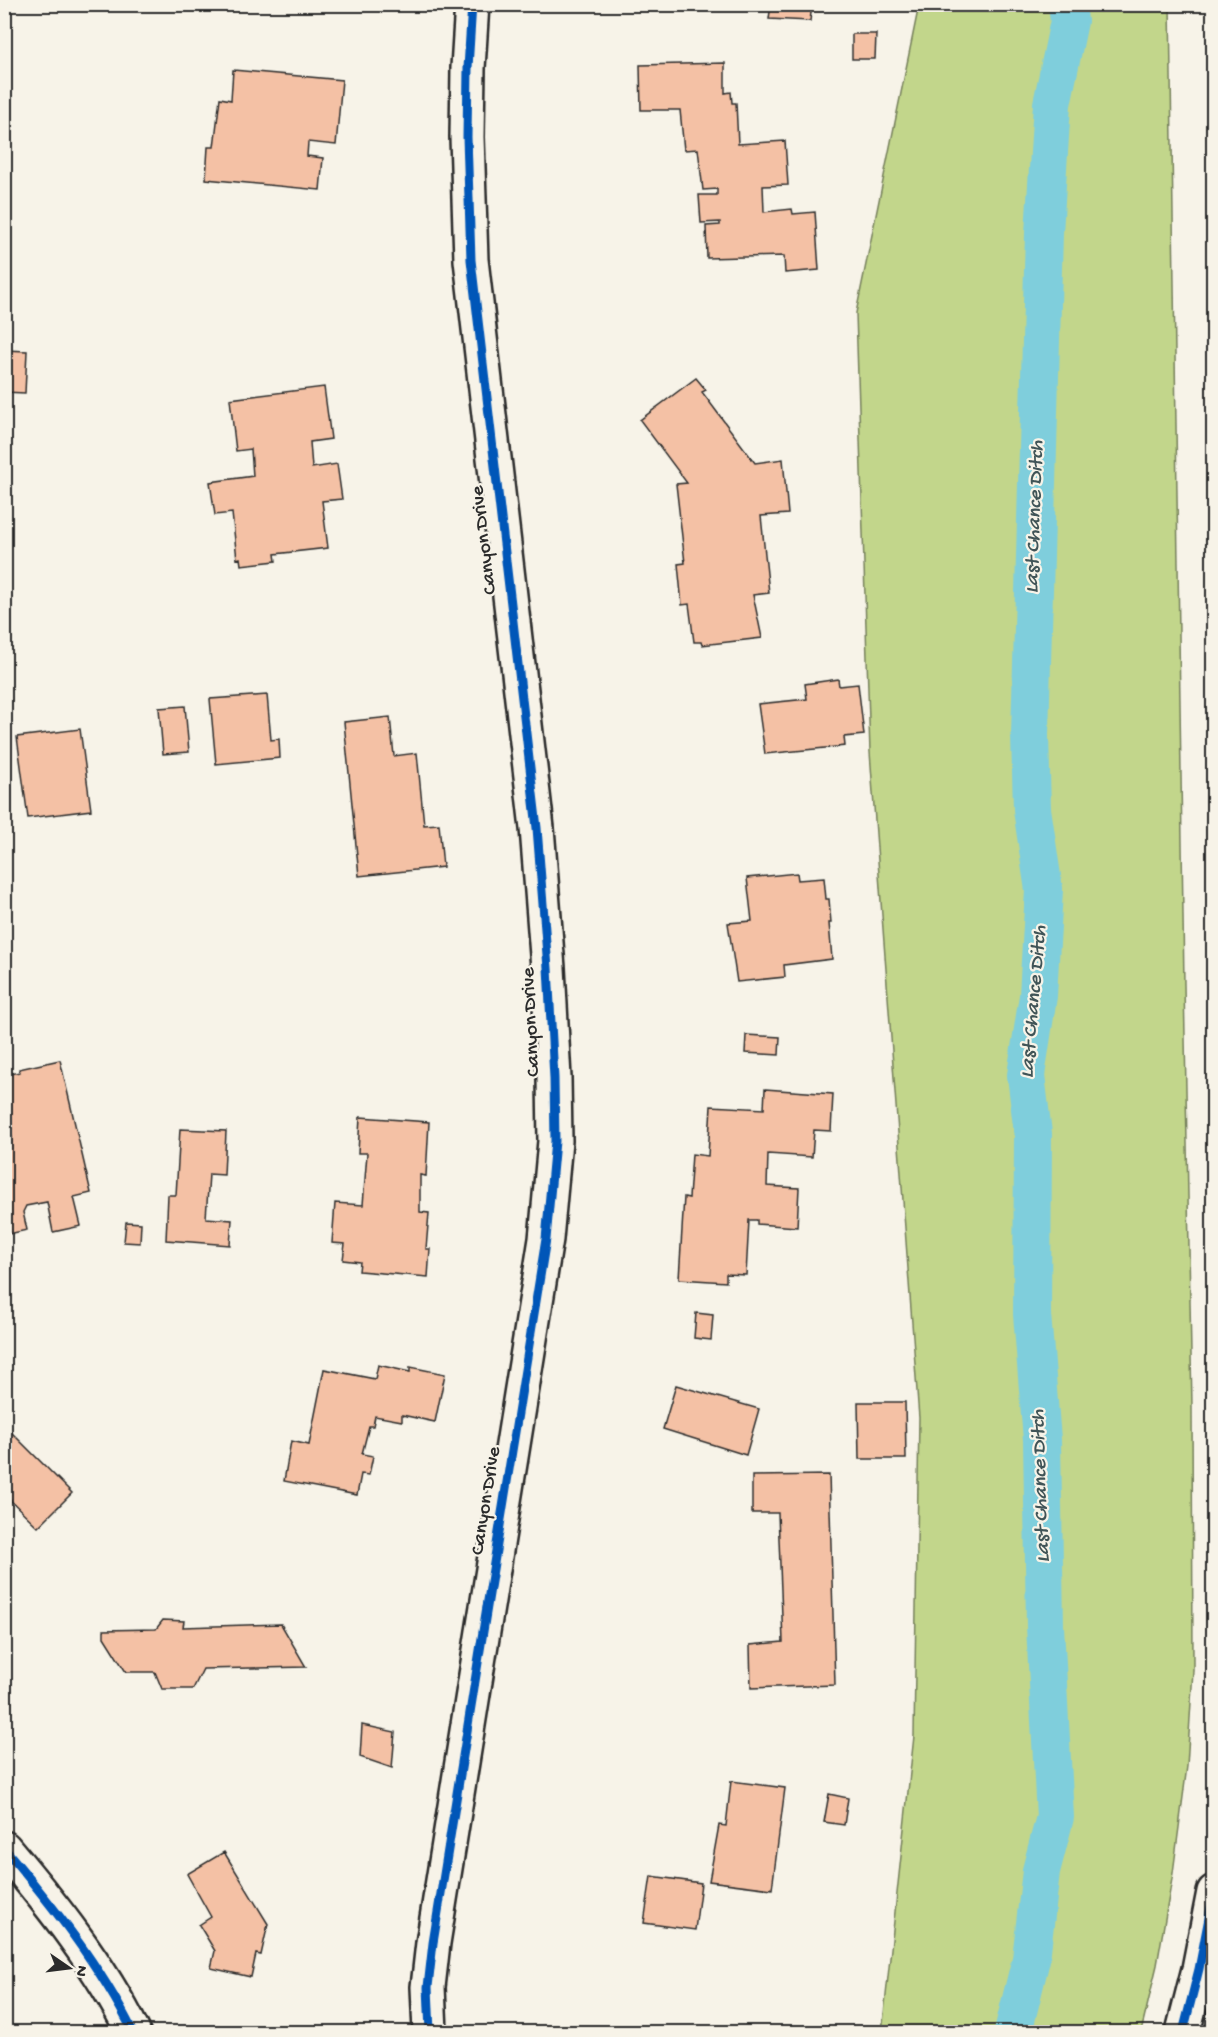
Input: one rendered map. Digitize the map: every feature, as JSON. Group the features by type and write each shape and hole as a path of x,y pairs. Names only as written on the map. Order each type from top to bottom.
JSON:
{"street":[{"name":"Canyon Drive","path":"430,2032 428,1987 433,1943 546,1239 555,1141 548,968 537,828 471,260 467,126 472,4"},
{"path":"4,1848 35,1884 82,1947 122,2010 133,2032"},
{"path":"1183,2032 1199,1969 1214,1892"}],"green space":[{"path":"919,5 1170,5 1192,1407 1193,1670 1187,1766 1173,1873 1157,1965 1141,2032 880,2032 883,2023 914,1736 919,1418 870,752 856,313"}],"building":[{"path":"771,4 812,4 810,21 769,19"},
{"path":"852,34 876,34 875,59 852,59"},
{"path":"725,63 725,93 731,92 732,103 736,103 738,144 785,141 788,185 763,186 764,212 792,209 793,214 815,212 819,270 785,273 784,256 707,258 706,226 720,225 720,222 701,223 699,195 717,195 717,189 703,190 698,149 684,150 680,110 641,110 640,65"},
{"path":"233,70 342,80 336,145 308,142 307,156 323,158 320,190 206,179 208,147 214,147 220,98 231,100"},
{"path":"4,350 27,351 25,393 4,392"},
{"path":"696,378 706,390 702,392 755,463 783,459 788,514 761,516 769,593 753,595 762,638 702,645 701,642 694,642 689,604 682,605 678,564 685,563 676,484 687,483 640,420"},
{"path":"324,387 331,439 310,442 312,468 337,464 342,499 322,501 328,548 275,554 276,561 241,565 240,558 237,559 232,513 215,515 210,482 253,476 251,449 236,451 230,399"},
{"path":"838,679 839,686 858,684 864,735 844,737 845,746 765,754 758,704 807,699 805,684"},
{"path":"267,695 271,740 279,739 280,758 216,764 210,699"},
{"path":"185,706 189,752 163,754 159,708"},
{"path":"390,717 394,756 417,753 424,825 439,824 443,867 359,876 344,722"},
{"path":"80,729 91,810 28,818 17,737"},
{"path":"797,873 798,880 824,878 826,899 829,899 832,959 784,965 785,977 737,982 728,923 752,921 747,878"},
{"path":"746,1035 780,1037 779,1055 745,1053"},
{"path":"60,1060 91,1193 74,1197 81,1226 53,1232 47,1202 26,1206 23,1212 27,1230 4,1235 4,1140 12,1138 4,1105 4,1075 20,1072 19,1069"},
{"path":"765,1089 833,1094 831,1131 814,1130 812,1157 768,1154 767,1186 799,1188 797,1227 757,1224 757,1220 749,1220 746,1275 726,1274 726,1282 679,1279 684,1197 689,1198 692,1154 708,1156 711,1106 764,1109"},
{"path":"360,1117 429,1122 426,1176 420,1175 420,1212 429,1213 426,1249 430,1249 428,1277 359,1271 360,1262 343,1260 345,1244 332,1243 335,1203 363,1205 367,1153 358,1153"},
{"path":"180,1129 226,1131 224,1175 209,1174 206,1218 232,1220 230,1245 166,1240 168,1195 176,1195"},
{"path":"126,1222 141,1223 140,1243 124,1242"},
{"path":"696,1313 713,1315 711,1340 694,1338"},
{"path":"378,1365 410,1372 410,1367 445,1374 435,1422 402,1415 402,1421 375,1416 373,1426 369,1426 362,1454 373,1456 369,1475 361,1474 357,1495 284,1481 291,1441 309,1445 324,1369 375,1379"},
{"path":"676,1385 759,1409 746,1455 663,1429"},
{"path":"858,1402 905,1402 906,1459 859,1459"},
{"path":"4,1425 72,1493 38,1527 4,1494"},
{"path":"829,1475 835,1685 751,1688 750,1645 783,1642 778,1513 752,1513 752,1476"},
{"path":"163,1620 184,1621 183,1627 281,1624 306,1667 203,1669 193,1689 162,1689 155,1672 126,1672 104,1637 104,1630 156,1629"},
{"path":"362,1725 395,1732 392,1768 360,1757"},
{"path":"731,1781 785,1788 772,1889 709,1881 719,1825 726,1826"},
{"path":"829,1794 848,1798 844,1825 824,1822"},
{"path":"224,1852 268,1924 261,1955 256,1954 251,1977 211,1968 215,1951 199,1925 211,1917 187,1874"},
{"path":"651,1876 701,1883 695,1930 644,1923"}],"waterway":[{"name":"Last Chance Ditch","path":"1013,2032 1031,1959 1041,1871 1055,1817 1045,1626 1042,1440 1032,1314 1033,1134 1026,1075 1038,996 1044,890 1032,809 1030,735 1044,233 1052,104 1069,21 1067,4"}],"cycle path":[{"path":"430,2032 428,1987 433,1943 546,1239 555,1141 548,968 537,828 471,260 467,137 472,4"},
{"path":"4,1848 40,1891 90,1959 133,2032"},
{"path":"1183,2032 1199,1969 1214,1892"}]}
